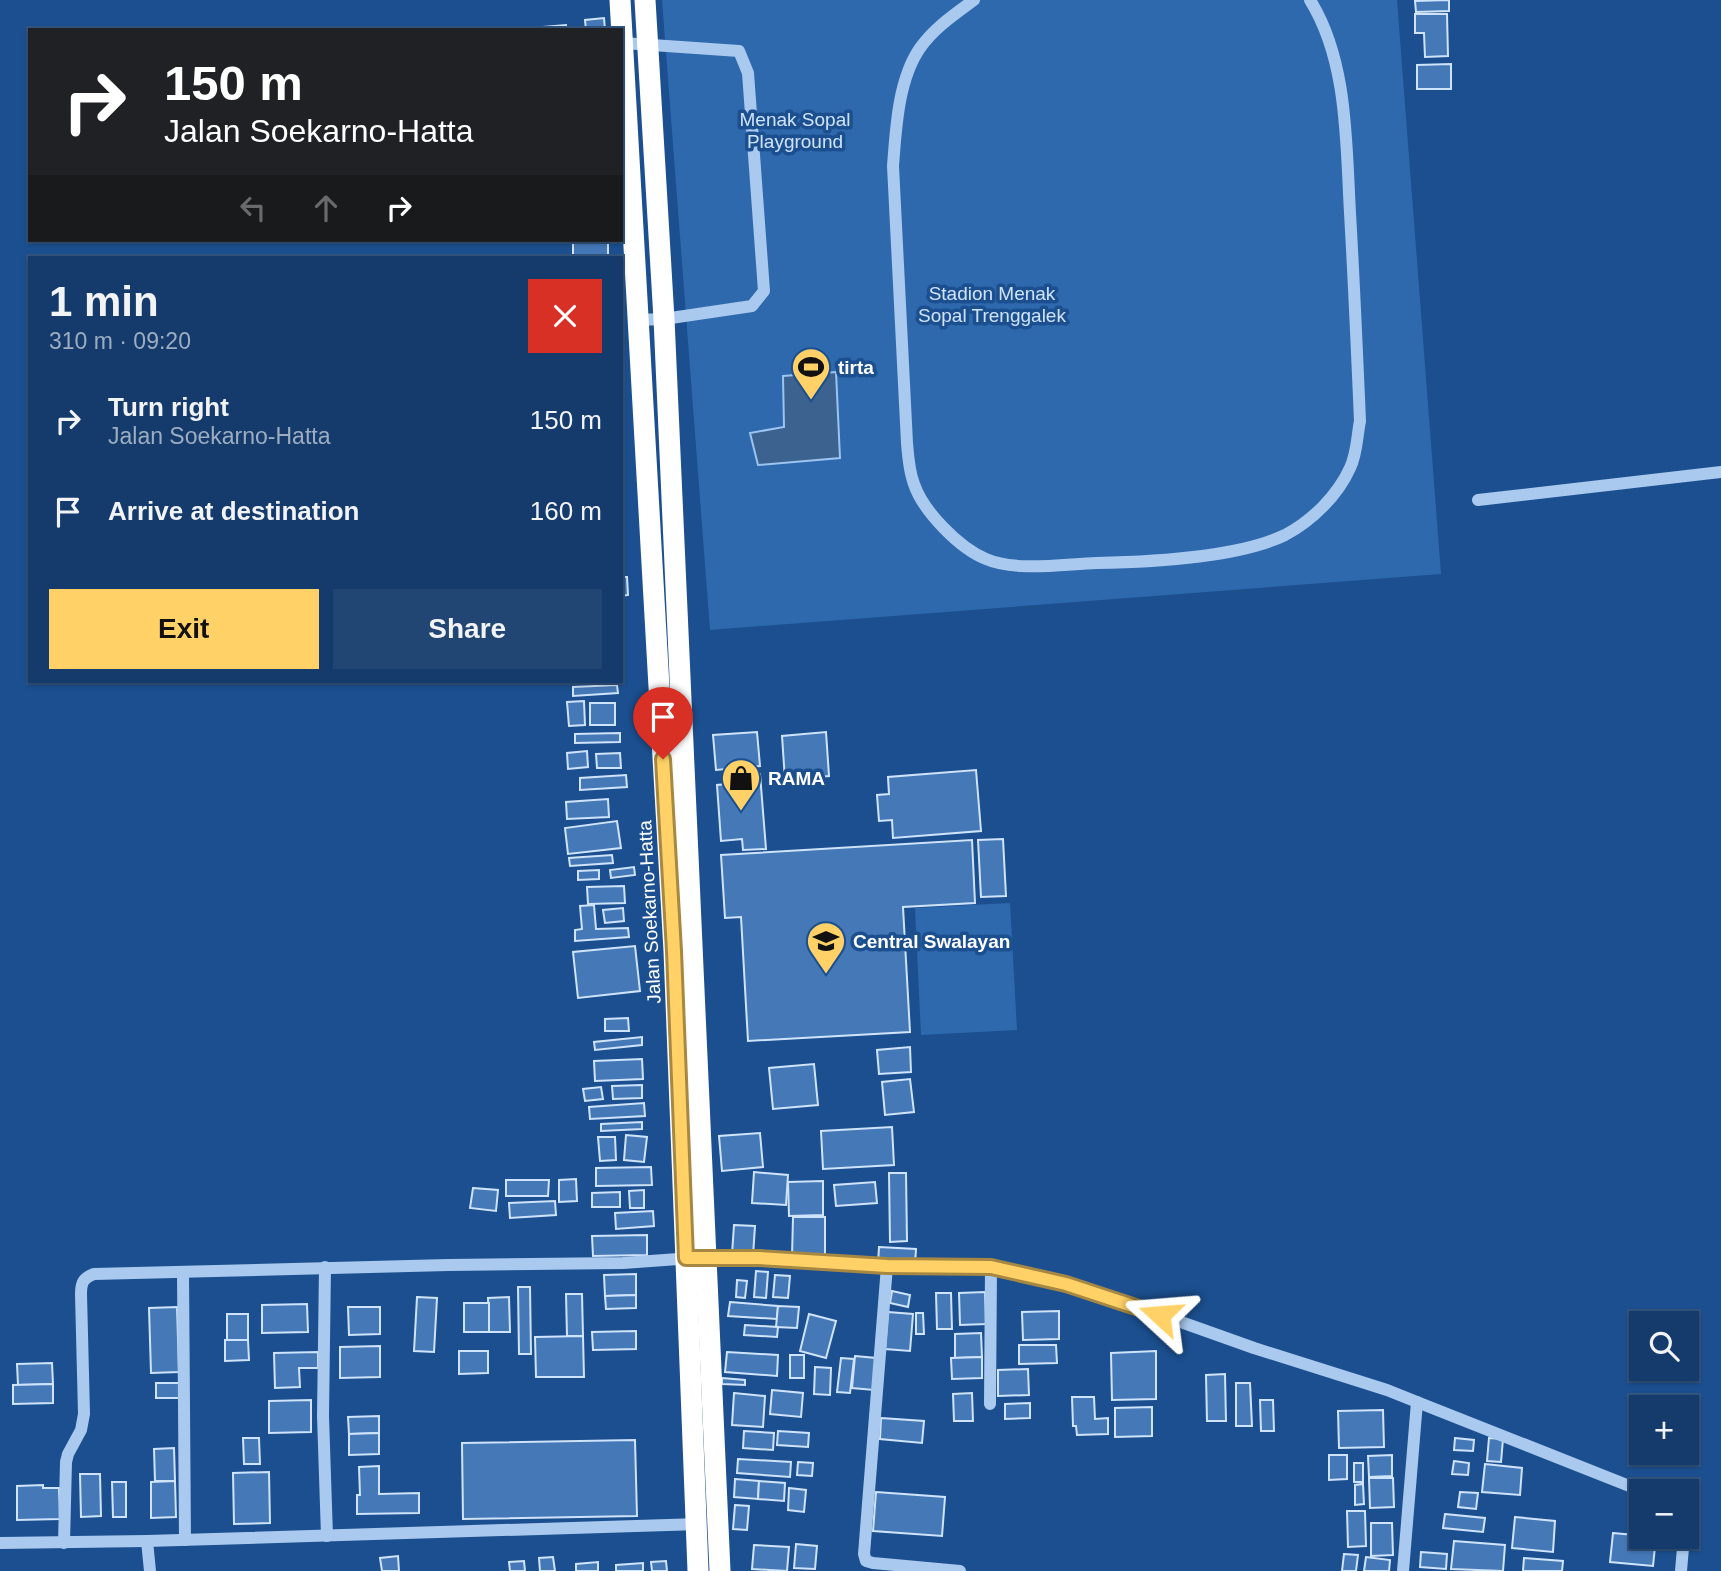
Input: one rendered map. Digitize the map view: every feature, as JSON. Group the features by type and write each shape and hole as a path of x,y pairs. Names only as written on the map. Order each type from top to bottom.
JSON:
{"highway":[{"name":"Jalan Soekarno-Hatta","path":"620,0 621,28"},
{"name":"Jalan Soekarno-Hatta","path":"645,0 664,319 683,950 696,1258 720,1571"},
{"name":"Jalan Soekarno-Hatta","path":"623,60 638,320 683,950"},
{"name":"Jalan Soekarno-Hatta","path":"696,1258 698,1571"}],"street":[{"path":"974,0 936,30 913,61 905,82 895,141 893,166 906,443 914,487 939,523 964,548 987,560 1012,566 1142,562 1235,551 1284,535 1321,508 1342,484 1352,465 1360,421 1345,135 1331,49 1321,18 1310,0"},
{"path":"623,43 739,51 746,64 764,291 752,306 664,319 638,320"},
{"path":"1478,500 1721,472"},
{"path":"64,1543 66,1462 83,1422 81,1294 84,1280 94,1274 325,1267 587,1264 696,1258 887,1266 991,1267 1066,1284 1387,1390 1629,1485"},
{"path":"887,1266 864,1554 866,1561 873,1563 960,1571"},
{"path":"325,1267 323,1416 327,1536"},
{"path":"990,1404 991,1267"},
{"path":"183,1272 185,1540"},
{"path":"1403,1571 1417,1402"},
{"path":"0,1543 185,1540 718,1523"},
{"path":"147,1541 150,1571"},
{"path":"1681,1571 1683,1549"}],"green space":[{"name":"Stadion Menak Sopal Trenggalek","path":"662,0 1397,0 1441,574 710,630"},
{"path":"1010,903 1017,1030 921,1035 915,908"}],"shaded area":[{"name":"tirta","path":"836,372 840,458 758,465 750,433 784,427 783,376"}],"building":[{"path":"1449,0 1449,11 1416,12 1415,1"},
{"path":"1415,14 1447,14 1448,56 1425,57 1424,33 1415,33"},
{"path":"604,18 605,28 586,28 585,20"},
{"path":"566,25 566,28 543,27"},
{"path":"1451,64 1451,89 1417,89 1417,65"},
{"path":"573,242 608,242 608,255 573,255"},
{"path":"623,577 627,577 628,595 623,596"},
{"path":"617,685 618,693 573,696 573,687"},
{"path":"584,701 585,725 569,726 567,702"},
{"path":"590,703 615,703 615,725 590,725"},
{"path":"757,732 760,766 716,770 713,735"},
{"path":"826,732 829,776 785,780 782,736"},
{"path":"620,733 620,742 575,743 575,734"},
{"path":"587,751 588,767 568,769 567,753"},
{"path":"620,753 621,768 597,768 596,754"},
{"path":"976,770 981,831 893,838 892,820 879,821 877,795 889,794 888,777"},
{"name":"RAMA","path":"760,774 766,849 743,850 742,839 721,841 717,785 738,783 737,775"},
{"path":"626,775 627,787 580,790 580,778"},
{"path":"608,799 609,817 567,819 566,802"},
{"path":"617,821 621,848 568,854 565,828"},
{"path":"1003,839 1006,896 981,897 978,840"},
{"name":"Central Swalayan","path":"972,840 975,903 903,907 910,1032 748,1041 741,917 725,918 721,855"},
{"path":"612,855 613,863 570,866 569,858"},
{"path":"634,867 635,875 611,878 610,870"},
{"path":"599,870 599,879 578,880 578,871"},
{"path":"624,886 625,903 588,904 587,887"},
{"path":"594,905 596,929 628,928 629,937 575,941 575,930 582,929 580,906"},
{"path":"623,908 624,921 605,923 603,910"},
{"path":"635,946 640,991 578,998 573,952"},
{"path":"628,1018 629,1031 605,1031 605,1019"},
{"path":"642,1037 642,1045 595,1050 594,1042"},
{"path":"910,1047 911,1072 879,1074 877,1050"},
{"path":"642,1059 643,1079 595,1081 594,1061"},
{"path":"814,1064 818,1105 773,1109 769,1068"},
{"path":"910,1079 914,1112 885,1115 882,1082"},
{"path":"642,1085 642,1098 613,1099 612,1086"},
{"path":"601,1087 603,1099 585,1101 583,1089"},
{"path":"644,1103 645,1116 590,1119 589,1107"},
{"path":"642,1122 642,1129 601,1131 601,1124"},
{"path":"892,1127 894,1165 823,1169 821,1131"},
{"path":"760,1133 763,1167 722,1171 719,1136"},
{"path":"626,1135 647,1137 644,1162 624,1160"},
{"path":"598,1137 615,1137 616,1160 600,1161"},
{"path":"651,1167 652,1185 596,1186 596,1168"},
{"path":"754,1172 788,1175 786,1205 752,1203"},
{"path":"889,1173 906,1173 907,1241 890,1242"},
{"path":"576,1179 577,1201 559,1202 559,1180"},
{"path":"506,1180 549,1180 548,1196 506,1196"},
{"path":"823,1181 823,1215 789,1216 788,1182"},
{"path":"875,1182 877,1203 836,1206 834,1185"},
{"path":"473,1188 498,1190 496,1211 470,1208"},
{"path":"644,1190 644,1208 630,1208 629,1191"},
{"path":"620,1192 620,1207 592,1207 592,1193"},
{"path":"555,1201 556,1215 510,1218 509,1203"},
{"path":"653,1211 654,1226 616,1229 615,1213"},
{"path":"793,1217 825,1217 825,1258 792,1257"},
{"path":"734,1225 755,1226 753,1256 732,1254"},
{"path":"647,1235 647,1255 593,1256 592,1236"},
{"path":"879,1247 916,1249 915,1265 878,1263"},
{"path":"756,1271 768,1272 766,1298 754,1297"},
{"path":"636,1274 636,1295 605,1296 604,1275"},
{"path":"775,1275 790,1276 788,1298 773,1297"},
{"path":"737,1280 747,1281 745,1298 736,1297"},
{"path":"518,1287 530,1287 531,1354 519,1354"},
{"path":"892,1291 910,1295 908,1307 890,1303"},
{"path":"985,1292 986,1324 960,1325 959,1293"},
{"path":"936,1293 951,1293 952,1329 937,1329"},
{"path":"566,1294 582,1294 583,1336 567,1336"},
{"path":"636,1295 636,1308 606,1309 605,1296"},
{"path":"417,1297 437,1298 434,1352 414,1351"},
{"path":"509,1297 510,1332 489,1332 488,1298"},
{"path":"730,1302 778,1306 777,1319 728,1316"},
{"path":"464,1303 489,1303 489,1332 464,1332"},
{"path":"307,1304 308,1332 262,1333 262,1305"},
{"path":"778,1306 799,1307 797,1328 776,1327"},
{"path":"177,1307 179,1372 151,1373 149,1308"},
{"path":"348,1307 380,1307 380,1334 349,1335"},
{"path":"1059,1311 1059,1339 1023,1340 1022,1312"},
{"path":"888,1312 913,1314 910,1351 885,1349"},
{"path":"916,1313 923,1313 924,1334 916,1334"},
{"path":"227,1314 248,1314 248,1340 227,1340"},
{"path":"809,1314 836,1321 826,1358 800,1351"},
{"path":"745,1325 778,1327 777,1337 744,1335"},
{"path":"636,1331 636,1349 593,1350 592,1332"},
{"path":"981,1333 982,1357 955,1358 955,1334"},
{"path":"583,1336 584,1377 536,1377 535,1337"},
{"path":"225,1340 248,1340 249,1360 225,1361"},
{"path":"1019,1345 1056,1345 1057,1363 1019,1364"},
{"path":"380,1346 380,1377 340,1378 340,1347"},
{"path":"459,1351 488,1351 488,1373 459,1374"},
{"path":"1156,1351 1156,1399 1112,1400 1111,1353"},
{"path":"318,1352 318,1368 299,1368 300,1387 275,1388 274,1353"},
{"path":"727,1352 778,1355 777,1376 725,1372"},
{"path":"790,1355 804,1355 804,1378 790,1378"},
{"path":"855,1356 876,1358 874,1390 852,1388"},
{"path":"982,1357 982,1378 952,1379 951,1358"},
{"path":"841,1358 854,1359 850,1393 837,1392"},
{"path":"52,1363 53,1384 18,1385 17,1364"},
{"path":"815,1367 831,1368 830,1395 814,1394"},
{"path":"1028,1369 1029,1395 998,1396 998,1370"},
{"path":"1225,1374 1226,1421 1207,1421 1206,1375"},
{"path":"722,1378 745,1380 745,1385 722,1384"},
{"path":"156,1383 179,1383 179,1398 156,1398"},
{"path":"1236,1383 1250,1383 1252,1426 1236,1426"},
{"path":"53,1384 53,1403 13,1404 13,1385"},
{"path":"772,1390 803,1393 801,1417 770,1414"},
{"path":"734,1393 765,1396 763,1427 732,1425"},
{"path":"972,1393 973,1421 954,1421 953,1394"},
{"path":"1072,1397 1094,1397 1095,1419 1108,1418 1108,1434 1077,1435 1076,1426 1073,1426"},
{"path":"311,1400 311,1432 269,1433 269,1401"},
{"path":"1260,1400 1273,1400 1274,1431 1261,1431"},
{"path":"1030,1403 1030,1418 1005,1419 1005,1404"},
{"path":"1152,1407 1152,1436 1115,1437 1115,1408"},
{"path":"1383,1410 1384,1447 1339,1448 1338,1411"},
{"path":"379,1416 379,1433 349,1434 348,1417"},
{"path":"881,1418 924,1421 922,1443 880,1439"},
{"path":"744,1431 774,1433 773,1450 743,1448"},
{"path":"778,1431 809,1433 808,1447 777,1445"},
{"path":"379,1433 379,1454 349,1455 349,1434"},
{"path":"243,1438 259,1438 260,1464 244,1464"},
{"path":"1455,1438 1474,1440 1473,1451 1454,1450"},
{"path":"1489,1438 1503,1439 1501,1462 1487,1461"},
{"path":"635,1440 637,1516 463,1519 462,1443"},
{"path":"174,1448 175,1481 155,1481 154,1449"},
{"path":"1329,1455 1347,1455 1347,1479 1329,1480"},
{"path":"1392,1455 1392,1476 1369,1477 1368,1456"},
{"path":"738,1459 791,1462 790,1477 737,1473"},
{"path":"1454,1461 1469,1463 1468,1475 1452,1474"},
{"path":"798,1462 813,1463 812,1476 797,1475"},
{"path":"1354,1463 1363,1463 1363,1482 1354,1482"},
{"path":"1485,1464 1522,1468 1520,1495 1482,1492"},
{"path":"379,1466 379,1494 419,1493 419,1513 357,1514 357,1495 360,1495 359,1467"},
{"path":"269,1472 270,1523 234,1524 233,1473"},
{"path":"80,1474 100,1474 101,1516 81,1517"},
{"path":"1369,1478 1393,1478 1394,1507 1370,1508"},
{"path":"735,1479 759,1481 758,1499 734,1497"},
{"path":"175,1481 176,1517 151,1518 151,1482"},
{"path":"759,1481 785,1483 784,1501 758,1499"},
{"path":"112,1482 126,1482 126,1517 113,1517"},
{"path":"1363,1484 1364,1504 1355,1505 1355,1485"},
{"path":"43,1485 43,1488 59,1488 60,1519 17,1520 17,1486"},
{"path":"789,1488 806,1490 804,1512 788,1510"},
{"path":"876,1492 945,1497 942,1536 873,1531"},
{"path":"1460,1492 1478,1493 1476,1509 1458,1507"},
{"path":"735,1505 749,1506 747,1530 733,1529"},
{"path":"1347,1511 1365,1511 1366,1546 1348,1547"},
{"path":"1445,1514 1485,1518 1483,1532 1443,1528"},
{"path":"1515,1517 1555,1521 1553,1552 1512,1548"},
{"path":"1371,1523 1392,1523 1393,1555 1371,1556"},
{"path":"1613,1533 1629,1534 1629,1549 1655,1549 1653,1566 1610,1562"},
{"path":"1454,1541 1505,1545 1503,1571 1451,1569"},
{"path":"796,1544 817,1546 815,1569 794,1568"},
{"path":"754,1545 789,1547 787,1571 752,1569"},
{"path":"1421,1552 1447,1554 1446,1569 1420,1567"},
{"path":"1344,1554 1358,1555 1356,1571 1342,1571"},
{"path":"398,1556 399,1571 382,1571 380,1558"},
{"path":"553,1557 555,1571 540,1571 539,1558"},
{"path":"1366,1557 1390,1560 1389,1571 1364,1571"},
{"path":"1524,1558 1563,1561 1562,1571 1523,1571"},
{"path":"524,1561 525,1571 510,1571 509,1562"},
{"path":"666,1561 667,1571 652,1571 651,1562"},
{"path":"598,1562 598,1571 576,1571 576,1564"},
{"path":"643,1563 643,1571 616,1571 616,1565"}],"place":[{"name":"tirta","path":"811,401"},
{"name":"RAMA","path":"741,812"},
{"name":"Central Swalayan","path":"826,975"}],"route":[{"path":"663,759 674,951 686,1258 759,1258 887,1266 991,1267 1066,1284 1160,1315"}],"park label":[{"name":"Menak Sopal Playground","path":"795,130"}]}
